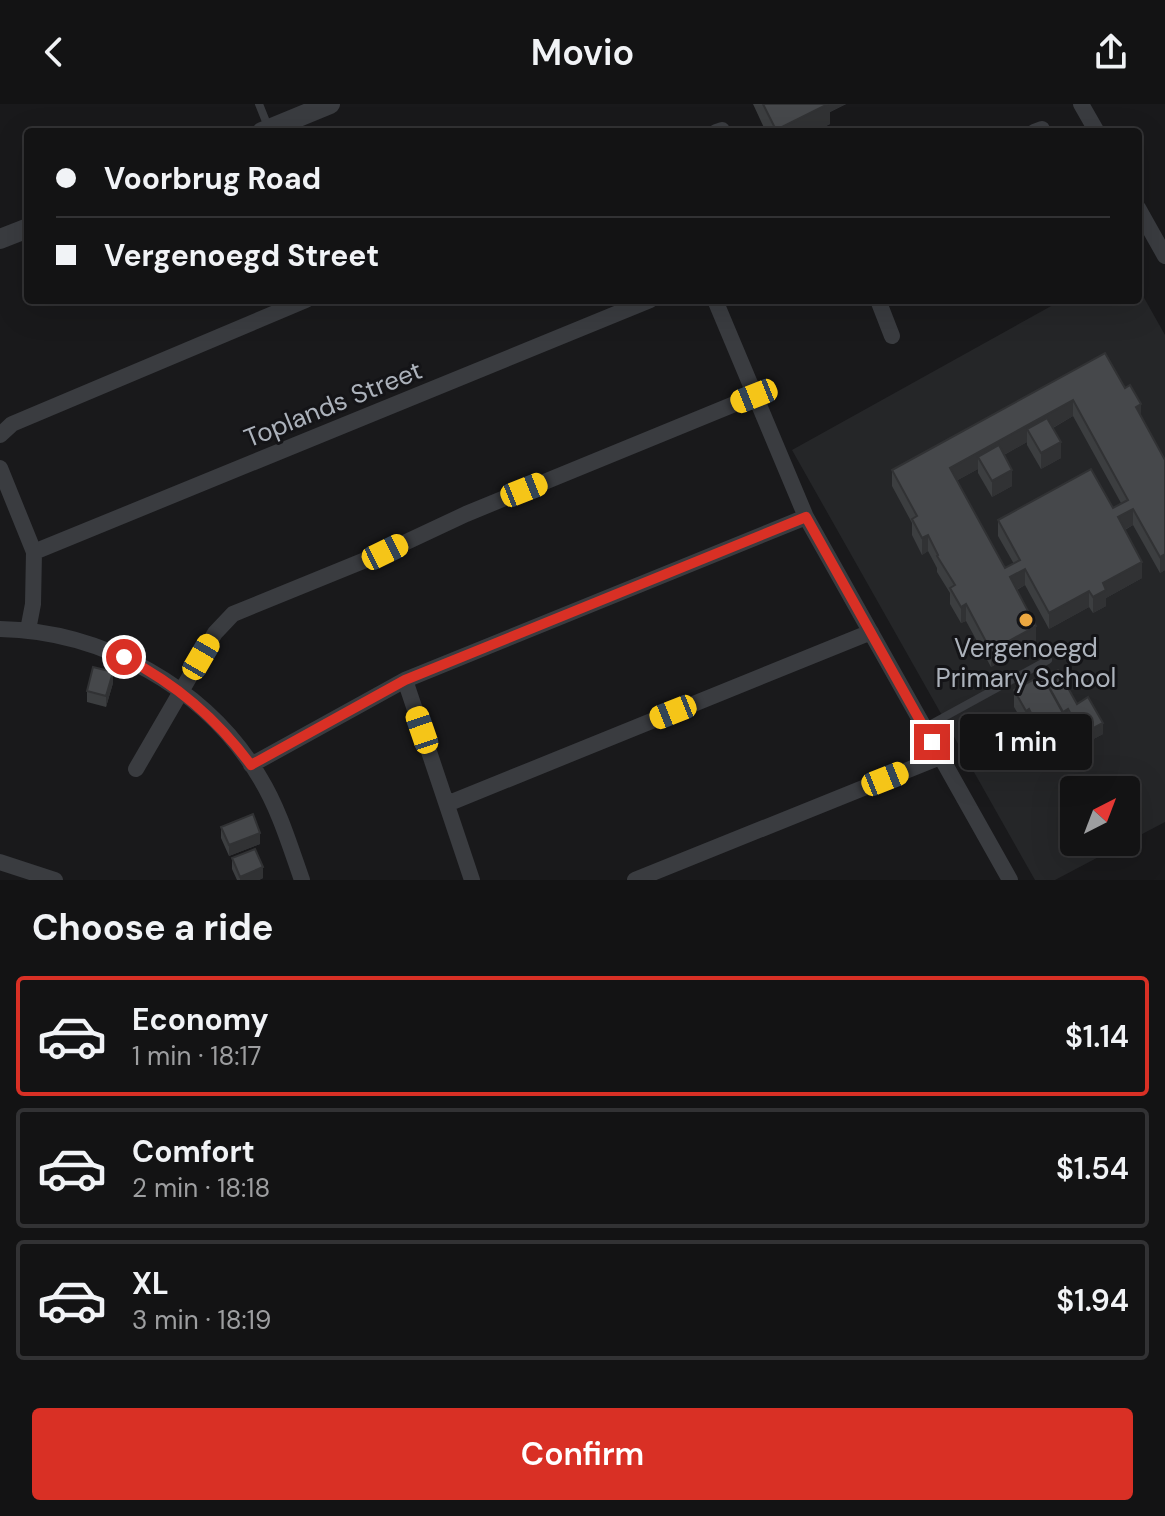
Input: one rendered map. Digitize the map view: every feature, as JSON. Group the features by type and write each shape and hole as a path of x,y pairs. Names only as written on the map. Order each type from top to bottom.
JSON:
{"street":[{"path":"271,128 330,104"},
{"path":"1081,104 1095,128"},
{"path":"1142,215 1165,256"},
{"path":"0,239 24,230"},
{"path":"0,435 12,424 297,304"},
{"name":"Toplands Street","path":"34,552 640,304"},
{"path":"717,304 806,517 1010,880"},
{"path":"880,304 892,336"},
{"path":"136,769 215,633 233,614 754,396"},
{"path":"0,468 34,552 33,604 28,630"},
{"path":"251,765 405,680 806,517"},
{"path":"0,629 61,636 108,651 181,691 221,727 251,765 280,820 302,880"},
{"path":"447,804 871,632"},
{"path":"405,680 472,880"},
{"path":"635,880 940,757"},
{"path":"0,862 55,880"}],"lane":[{"path":"259,104 265,128"},
{"path":"924,728 1048,660"}],"shaded area":[{"name":"Vergenoegd Primary School","path":"1142,294 1165,335 1165,822 1140,835 1140,776 1060,776 1060,856 1101,856 1055,880 1035,880 792,450 1055,304 1142,304"}],"building":[{"path":"763,104 828,104 780,128 775,128"},
{"path":"1105,353 1125,388 1130,385 1141,404 1136,407 1165,460 1165,554 1160,557 1133,509 1118,517 1142,562 1103,583 1106,590 1093,597 1089,591 1049,613 1025,569 1010,577 1036,626 991,651 966,604 961,607 950,588 955,585 928,535 922,538 912,519 917,516 892,470","holes":["1073,400 1128,500 1113,508 1091,469 998,520 1020,560 1005,568 950,468"]},
{"path":"1047,418 1061,442 1041,453 1027,429"},
{"path":"999,445 1012,470 992,481 978,457"},
{"path":"93,667 113,672 106,696 87,691"},
{"path":"1058,670 1077,704 1088,697 1103,723 1082,734 1068,709 1063,712 1044,678"},
{"path":"1042,675 1069,724 1042,740 1030,718 1033,717 1029,709 1026,711 1014,690"},
{"path":"253,814 260,833 229,845 221,827"},
{"path":"255,849 263,867 240,877 232,858"}],"place":[{"name":"Vergenoegd Primary School","path":"1026,620"}],"route":[{"path":"124,657 181,691 221,727 251,765 405,680 806,517 932,742"}]}
